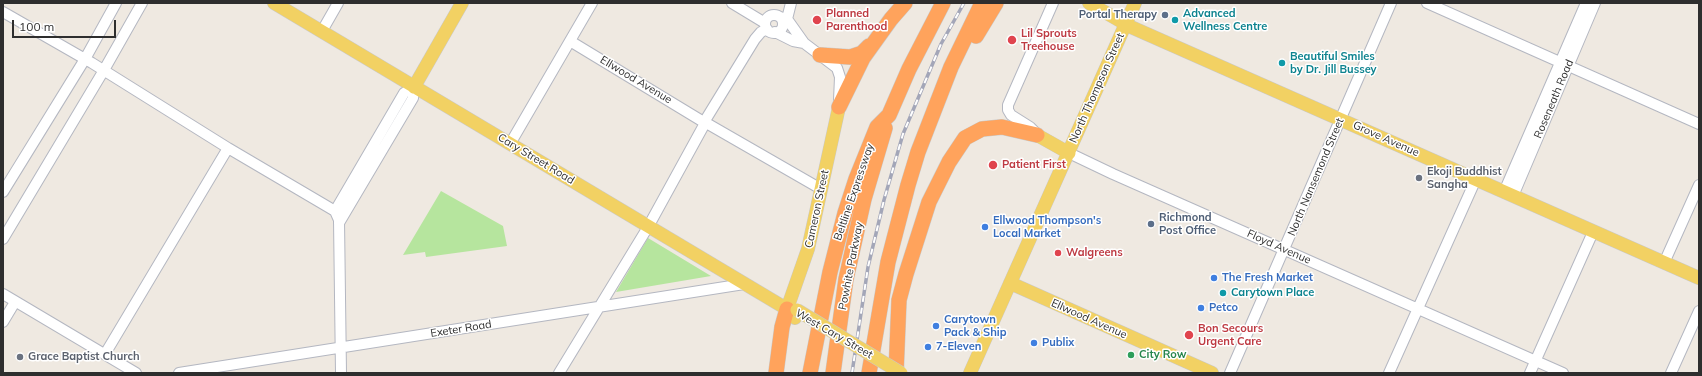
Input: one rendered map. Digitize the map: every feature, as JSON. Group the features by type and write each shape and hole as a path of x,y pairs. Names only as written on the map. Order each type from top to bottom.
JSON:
{"highway":[{"path":"838,107 863,58 905,3"},
{"name":"Beltline Expressway","path":"810,373 830,272 845,213 867,151 877,127 888,115 909,69 943,3"},
{"path":"869,373 888,262 898,218 918,152 951,67 982,3"},
{"path":"951,67 974,39 996,3"},
{"path":"820,55 850,57 862,53 873,43"},
{"name":"Powhite Parkway","path":"833,373 846,279 864,199 888,115"},
{"path":"896,373 899,300 918,232 929,202 958,146 973,132 992,127 1012,129 1037,135"},
{"path":"776,373 782,327 793,312"},
{"path":"886,373 893,336 898,320"},
{"path":"778,356 780,373"}],"main road":[{"name":"Cary Street Road","path":"274,3 793,312"},
{"path":"414,87 462,3"},
{"name":"Grove Avenue","path":"1090,3 1160,39 1699,278"},
{"name":"Grove Avenue","path":"1105,3 1127,21"},
{"name":"North Thompson Street","path":"970,373 1135,3"},
{"name":"Cameron Street","path":"793,312 838,107"},
{"name":"Floyd Avenue","path":"1037,135 1069,153"},
{"name":"Ellwood Avenue","path":"1010,283 1212,373"},
{"name":"West Cary Street","path":"793,312 886,373"},
{"name":"West Cary Street","path":"793,312 901,373"}],"street":[{"path":"3,192 84,59 116,3"},
{"path":"3,239 104,70 142,3"},
{"path":"322,31 338,3"},
{"path":"510,144 592,3"},
{"path":"732,3 776,23 833,65 839,72 840,83 838,107"},
{"path":"776,23 790,3"},
{"path":"559,373 648,227 705,122 755,39 761,32 776,23 790,3"},
{"name":"Floyd Avenue","path":"1037,135 1030,127 1011,115 1008,110 1008,105 1053,3"},
{"name":"North Nansemond Street","path":"1230,373 1392,3"},
{"path":"1427,3 1699,124"},
{"name":"Roseneath Road","path":"1508,194 1564,64 1586,3"},
{"name":"Roseneath Road","path":"1564,64 1596,3"},
{"path":"3,12 104,70 228,148 335,211 339,224 341,373"},
{"path":"776,23 793,41 804,44"},
{"name":"Ellwood Avenue","path":"570,41 705,122 821,189"},
{"path":"335,211 404,93 414,87"},
{"path":"339,224 413,98 414,87"},
{"path":"105,354 228,148"},
{"name":"Floyd Avenue","path":"1069,153 1113,174 1563,373"},
{"path":"1389,373 1476,179"},
{"path":"1664,263 1699,186"},
{"path":"1530,373 1593,232"},
{"name":"Exeter Road","path":"179,373 744,284"},
{"path":"3,294 136,373"},
{"path":"3,322 15,302"},
{"path":"1671,373 1699,311"}],"green space":[{"path":"441,191 503,226 507,246 426,257 425,252 403,255"},
{"path":"648,238 711,276 616,292"}],"railway":[{"path":"852,373 868,267 884,200 903,134 941,44 964,3"}],"place":[{"name":"Portal Therapy","path":"1165,15"},
{"name":"Planned Parenthood","path":"817,20"},
{"name":"Advanced Wellness Centre","path":"1175,20"},
{"name":"Lil Sprouts Treehouse","path":"1012,40"},
{"name":"Beautiful Smiles by Dr. Jill Bussey","path":"1282,63"},
{"name":"Patient First","path":"993,165"},
{"name":"Ekoji Buddhist Sangha","path":"1419,178"},
{"name":"Richmond Post Office","path":"1151,224"},
{"name":"Ellwood Thompson's Local Market","path":"985,227"},
{"name":"Walgreens","path":"1058,253"},
{"name":"The Fresh Market","path":"1214,278"},
{"name":"Carytown Place","path":"1223,293"},
{"name":"Petco","path":"1201,308"},
{"name":"Carytown Pack & Ship","path":"936,326"},
{"name":"Bon Secours Urgent Care","path":"1189,335"},
{"name":"Publix","path":"1034,343"},
{"name":"7-Eleven","path":"928,347"},
{"name":"City Row","path":"1131,355"},
{"name":"Grace Baptist Church","path":"20,357"}]}
